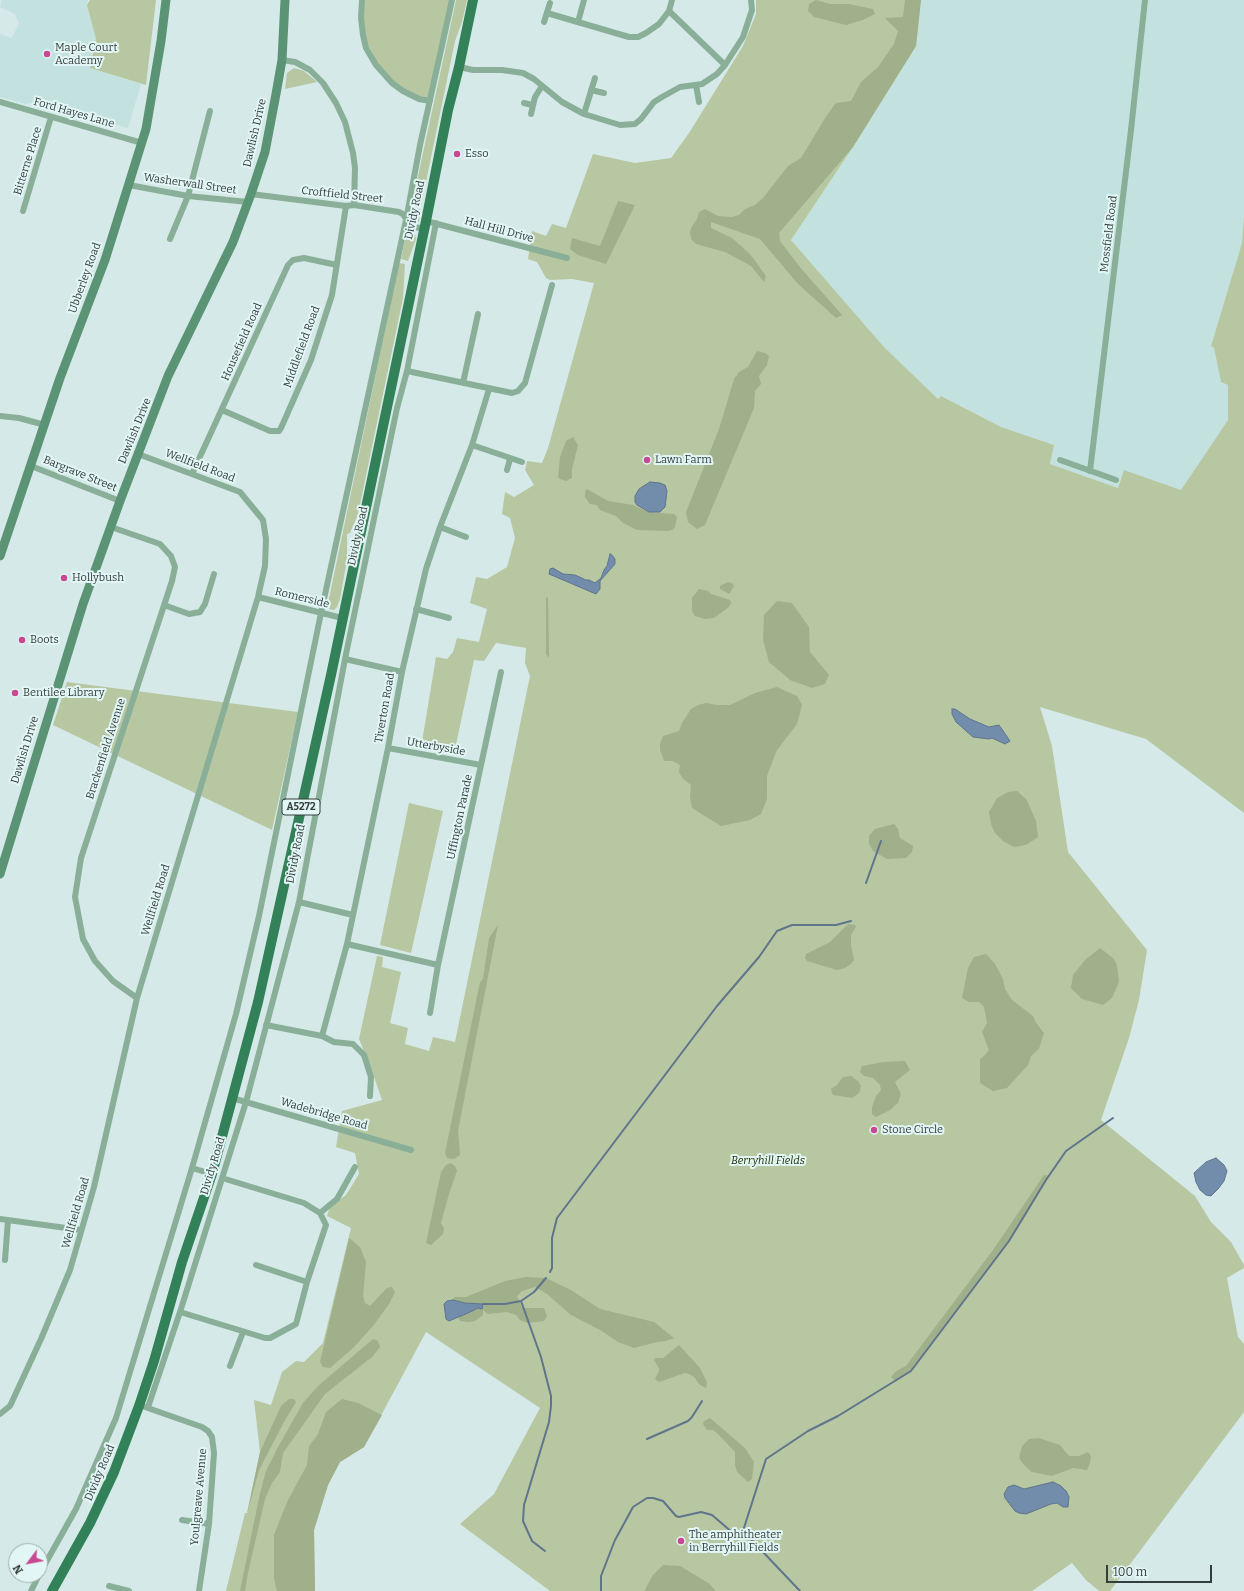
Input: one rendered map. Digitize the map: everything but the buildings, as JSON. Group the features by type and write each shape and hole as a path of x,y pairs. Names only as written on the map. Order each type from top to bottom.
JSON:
{"main road":[{"name":"Dividy Road","path":"52,1591 90,1522 143,1407 154,1361 182,1262 212,1174 260,994 429,225 448,110 473,0"}],"street":[{"name":"Ubberley Road","path":"0,556 32,466 60,378 105,260 142,143 154,86 166,0"},
{"name":"Dawlish Drive","path":"0,874 83,604 120,501 168,376 230,249 250,198 265,152 282,60 285,0"},
{"path":"362,0 360,18 362,35 366,48 376,65 392,83 403,91 420,99 430,101"},
{"name":"Dividy Road","path":"48,1558 76,1509 116,1418 192,1168 236,1014 259,916 321,613 452,0"},
{"path":"578,22 584,0"},
{"path":"547,13 629,37 638,37 659,24 669,11 672,0"},
{"path":"459,67 473,70 502,70 523,73 534,78 562,102 584,114 620,125 635,124 641,119 654,102 662,97 680,87 696,85 710,80 717,74 725,65 743,37 752,10 751,0"},
{"name":"Mossfield Road","path":"1090,470 1146,0"},
{"path":"544,22 550,3"},
{"path":"669,11 725,65"},
{"path":"282,60 295,62 310,70 323,83 336,103 345,122 353,153 355,168 354,205"},
{"path":"584,114 595,78"},
{"path":"696,85 699,102"},
{"path":"531,114 532,105 542,86"},
{"path":"591,90 604,93"},
{"name":"Ford Hayes Lane","path":"0,102 142,143"},
{"path":"524,103 532,105"},
{"path":"170,239 188,196 210,112"},
{"name":"Bitterne Place","path":"23,211 51,117"},
{"name":"Washerwall Street","path":"129,185 188,196 250,198"},
{"name":"Croftfield Street","path":"250,198 346,206 354,205 399,212 403,214 411,226 429,225"},
{"name":"Middlefield Road","path":"222,410 270,431 279,431 281,428 311,360 332,295 346,206"},
{"name":"Dividy Road","path":"143,1407 180,1312 246,1102 299,902 345,658 397,408 407,371 429,225"},
{"name":"Hall Hill Drive","path":"429,225 568,258"},
{"name":"Housefield Road","path":"192,474 288,265 293,260 304,258 337,265"},
{"path":"407,371 463,382 489,389 512,393 518,391 525,383 552,285"},
{"path":"463,382 478,314"},
{"name":"Tiverton Road","path":"322,1036 347,944 388,748 402,672 426,569 440,527 472,445 489,389"},
{"path":"0,416 19,418 45,426"},
{"path":"472,445 522,462"},
{"name":"Wellfield Road","path":"0,1414 10,1406 41,1339 70,1270 94,1187 137,998 258,597 266,552 266,539 262,520 240,492 138,454"},
{"path":"507,470 510,459"},
{"path":"1060,460 1116,480"},
{"name":"Bargrave Street","path":"32,466 120,501"},
{"name":"Brackenfield Avenue","path":"111,527 160,544 171,556 175,567 164,605 81,858 75,897 83,939 95,961 113,981 137,998"},
{"path":"440,527 466,537"},
{"path":"164,605 189,614 200,612 205,604 214,574"},
{"name":"Romerside","path":"258,597 342,618"},
{"path":"416,609 449,618"},
{"path":"345,658 402,672"},
{"name":"Uffington Parade","path":"430,1013 438,965 501,672"},
{"name":"Utterbyside","path":"388,748 481,765"},
{"path":"299,902 353,915"},
{"path":"347,944 438,965"},
{"path":"266,1025 322,1036 334,1042 353,1044 364,1055 371,1077 370,1096"},
{"name":"Wadebridge Road","path":"232,1098 411,1150"},
{"name":"Dividy Road","path":"192,1168 212,1174"},
{"path":"320,1212 337,1199 355,1168"},
{"path":"180,1312 265,1338 270,1338 296,1324 307,1282 326,1225 320,1212 304,1203 222,1178"},
{"path":"0,1219 81,1230"},
{"path":"5,1260 8,1220"},
{"path":"256,1265 307,1282"},
{"path":"230,1366 243,1332"},
{"name":"Youlgreave Avenue","path":"143,1407 202,1427 208,1431 212,1437 214,1453 209,1524 198,1591"},
{"path":"182,1520 209,1524"},
{"path":"109,1586 129,1591"}],"shaded area":[{"name":"Maple Court Academy","path":"2,0 88,0 87,5 96,39 90,68 141,84 128,128 37,102 26,104 0,97 0,34 12,38 19,23 15,14 0,7"},
{"path":"921,0 1244,0 1244,215 1242,243 1211,346 1214,348 1221,382 1228,384 1228,420 1181,490 1124,470 1118,488 1050,464 1054,445 1001,427 941,396 938,399 884,347 791,240 853,147 916,46"}],"green space":[{"path":"90,0 156,0 146,85 90,68 96,39 87,5"},
{"path":"364,0 452,0 430,101 419,99 383,74 363,35"},
{"path":"456,0 467,0 462,22 455,41 421,206 412,204"},
{"name":"Berryhill Fields","path":"756,0 921,0 916,46 853,147 791,240 884,347 938,399 941,396 1001,427 1054,445 1050,464 1118,488 1124,470 1181,490 1228,420 1228,385 1221,382 1214,348 1211,346 1242,243 1244,215 1244,813 1146,739 1040,707 1052,746 1068,852 1147,950 1139,1000 1129,1038 1101,1120 1195,1196 1211,1222 1231,1242 1244,1265 1244,1268 1227,1278 1238,1337 1244,1344 1244,1412 1110,1591 1099,1591 1086,1580 1072,1563 1032,1591 716,1591 710,1584 652,1576 644,1591 550,1591 460,1524 494,1494 540,1408 426,1332 364,1447 340,1462 328,1485 314,1530 315,1591 226,1591 245,1513 247,1513 260,1452 254,1400 271,1405 282,1372 296,1361 304,1362 323,1343 351,1228 327,1216 330,1207 346,1195 359,1174 355,1153 336,1147 342,1111 382,1100 359,1039 377,956 383,957 382,967 401,972 390,1023 408,1028 405,1044 429,1051 433,1037 455,1042 530,676 525,663 526,648 496,643 484,661 474,660 454,754 421,748 436,657 447,659 453,652 457,638 479,642 487,609 470,603 476,577 487,579 507,567 515,538 510,518 502,514 505,492 514,497 534,485 525,470 527,461 542,463 548,448 594,283 572,279 550,280 546,278 537,262 528,259 532,231 546,236 552,224 566,228 593,154 635,163 671,158 689,133 743,46 756,14"},
{"path":"816,0 830,4 849,4 873,9 875,14 863,20 846,25 814,17 808,11 809,4"},
{"path":"905,0 921,0 916,46 853,147 779,233 780,241 799,266 842,315 836,318 798,284 760,239 711,222 711,228 732,238 750,254 766,276 764,282 751,266 725,252 696,244 691,239 690,232 699,212 705,209 718,216 732,217 739,215 745,209 755,205 763,198 788,166 801,158 836,103 851,101 861,82 878,67 894,44 898,31 885,18 903,17"},
{"path":"294,68 304,71 317,82 285,89 287,73"},
{"path":"618,201 635,205 606,264 578,255 570,249 572,238 600,246"},
{"path":"412,208 420,209 419,222 413,222 410,218"},
{"path":"412,233 415,234 416,239 408,261 401,259 405,239"},
{"path":"399,263 405,264 403,298 358,514 350,533 347,534 347,560 340,599 334,610 327,608"},
{"path":"757,351 765,353 769,356 767,365 759,376 761,384 755,391 754,408 705,525 697,529 688,522 686,512 719,429 734,379 739,372 748,367"},
{"path":"573,437 578,445 572,469 572,478 566,481 558,477 560,457 566,441"},
{"path":"587,489 608,501 633,505 649,512 674,514 677,517 675,527 668,531 637,530 623,523 616,516 600,510 597,505 590,504 585,497 585,492"},
{"path":"728,582 732,583 734,586 729,594 720,589 720,586"},
{"path":"699,589 730,600 731,603 729,607 714,618 705,619 695,616 692,611 692,598"},
{"path":"546,597 548,598 549,658 546,654"},
{"path":"777,601 792,603 809,627 810,652 829,675 825,684 812,688 790,680 769,662 763,640 764,615"},
{"path":"67,682 298,712 272,830 53,725"},
{"path":"777,687 797,696 802,705 797,724 777,750 767,776 767,799 761,814 750,820 721,826 692,808 690,797 691,785 683,779 679,772 680,765 673,761 664,761 660,750 660,744 663,736 679,731 691,709 698,705 706,703 730,705 755,693"},
{"path":"1017,791 1026,799 1030,807 1036,821 1038,837 1026,845 1014,847 1003,841 995,833 991,824 989,812 997,798 1008,792"},
{"path":"409,803 443,811 411,953 380,945"},
{"path":"894,824 898,829 900,838 913,846 912,852 906,858 887,859 873,851 869,844 869,836 875,829"},
{"path":"848,924 855,925 856,927 851,935 854,960 851,964 845,968 837,970 807,961 805,958 806,954 830,942"},
{"path":"498,925 458,1131 460,1155 454,1159 447,1158 445,1153 480,982 483,979 489,938"},
{"path":"1100,948 1113,958 1117,965 1119,982 1112,998 1103,1005 1082,999 1071,988 1073,975 1085,960"},
{"path":"986,954 995,964 1003,979 1005,989 1012,1000 1033,1016 1036,1023 1044,1033 1039,1049 1031,1056 1028,1065 1007,1088 993,1091 980,1083 980,1059 989,1050 982,1032 987,1023 984,1007 979,1002 969,1002 962,998 968,968 974,957"},
{"path":"905,1061 910,1070 895,1082 901,1094 898,1103 890,1110 876,1117 872,1114 872,1107 876,1096 881,1090 880,1085 873,1078 864,1076 860,1072 862,1066 884,1062"},
{"path":"851,1076 858,1081 861,1086 859,1093 852,1098 833,1095 831,1089 837,1085 843,1077"},
{"path":"451,1163 455,1166 457,1171 441,1223 444,1228 443,1234 431,1245 426,1243 441,1172 446,1165"},
{"path":"1044,1175 1049,1176 1009,1241 911,1371 895,1381 891,1377 896,1371 906,1366 993,1250"},
{"path":"349,1238 360,1247 366,1262 363,1296 365,1303 370,1306 387,1288 392,1287 395,1292 389,1304 373,1326 353,1348 330,1368 323,1367 320,1362"},
{"path":"526,1277 546,1278 571,1290 600,1309 654,1322 674,1338 634,1348 618,1342 602,1331 571,1315 547,1294 535,1287 522,1291 517,1296 522,1308 544,1308 547,1316 544,1321 527,1323 520,1320 516,1315 507,1312 488,1314 483,1310 483,1315 475,1321 460,1321 458,1317 483,1304 459,1302 453,1300 454,1297 466,1297 505,1281"},
{"path":"373,1339 378,1341 380,1347 372,1357 325,1394 283,1453 280,1472 272,1483 265,1499 245,1591 240,1591 260,1493 266,1471 278,1447 303,1403 318,1386"},
{"path":"679,1345 700,1368 707,1382 706,1388 700,1385 694,1377 685,1373 659,1382 655,1379 659,1368 654,1360 656,1358 663,1358"},
{"path":"289,1399 294,1399 296,1402 259,1470 247,1514 260,1452 281,1406"},
{"path":"342,1399 358,1403 382,1415 364,1447 340,1462 328,1485 314,1530 315,1591 277,1591 274,1579 274,1535 287,1502 307,1465 309,1446 318,1434 326,1412"},
{"path":"710,1418 745,1448 754,1462 752,1479 748,1482 737,1472 735,1465 735,1452 717,1433 713,1430 707,1430 703,1424 704,1421"},
{"path":"1039,1438 1060,1445 1069,1456 1079,1456 1088,1452 1091,1456 1087,1470 1073,1468 1052,1476 1032,1472 1019,1458 1022,1446 1029,1439"},
{"path":"663,1565 680,1566 710,1584 716,1591 644,1591 652,1576"}],"water":[{"path":"650,482 665,485 667,491 665,507 660,512 649,512 637,505 635,502 635,496 639,489"},
{"path":"610,554 615,559 615,564 600,581 600,589 596,594 549,574 550,569 553,568 563,574 575,575 595,583 601,578 607,566"},
{"path":"952,709 955,709 970,719 989,727 999,725 1010,741 1005,744 992,738 973,737 956,722 952,714"},
{"path":"1216,1158 1224,1165 1227,1171 1224,1181 1218,1189 1211,1196 1206,1195 1200,1190 1194,1173 1206,1162"},
{"path":"453,1300 465,1303 483,1304 482,1309 478,1308 449,1321 446,1319 444,1304 447,1301"},
{"path":"1053,1482 1061,1486 1066,1491 1069,1497 1068,1507 1063,1507 1057,1503 1026,1514 1019,1513 1015,1511 1005,1498 1004,1494 1008,1487 1014,1485 1024,1489"}],"waterway":[{"path":"866,883 881,841"},
{"path":"550,1272 552,1268 552,1238 557,1218 717,1006 759,957 777,931 792,925 836,925 851,921"},
{"path":"743,1531 766,1459 808,1431 838,1416 911,1371 1009,1241 1046,1180 1066,1151 1113,1118"},
{"path":"483,1304 505,1304 521,1301 534,1292 546,1278"},
{"path":"521,1301 541,1357 551,1396 551,1405"},
{"path":"647,1439 688,1421 702,1401"},
{"path":"545,1551 532,1541 523,1521 524,1505 549,1422 551,1406"},
{"path":"601,1591 601,1576 615,1540 633,1507 647,1498 663,1501 676,1516 679,1517 701,1512 712,1515 733,1533"},
{"path":"743,1531 800,1591"}],"place":[{"name":"Maple Court Academy","path":"47,54"},
{"name":"Esso","path":"457,154"},
{"name":"Lawn Farm","path":"647,460"},
{"name":"Hollybush","path":"64,578"},
{"name":"Boots","path":"22,640"},
{"name":"Bentilee Library","path":"15,693"},
{"name":"Stone Circle","path":"874,1130"},
{"name":"The amphitheater in Berryhill Fields","path":"681,1541"}]}
